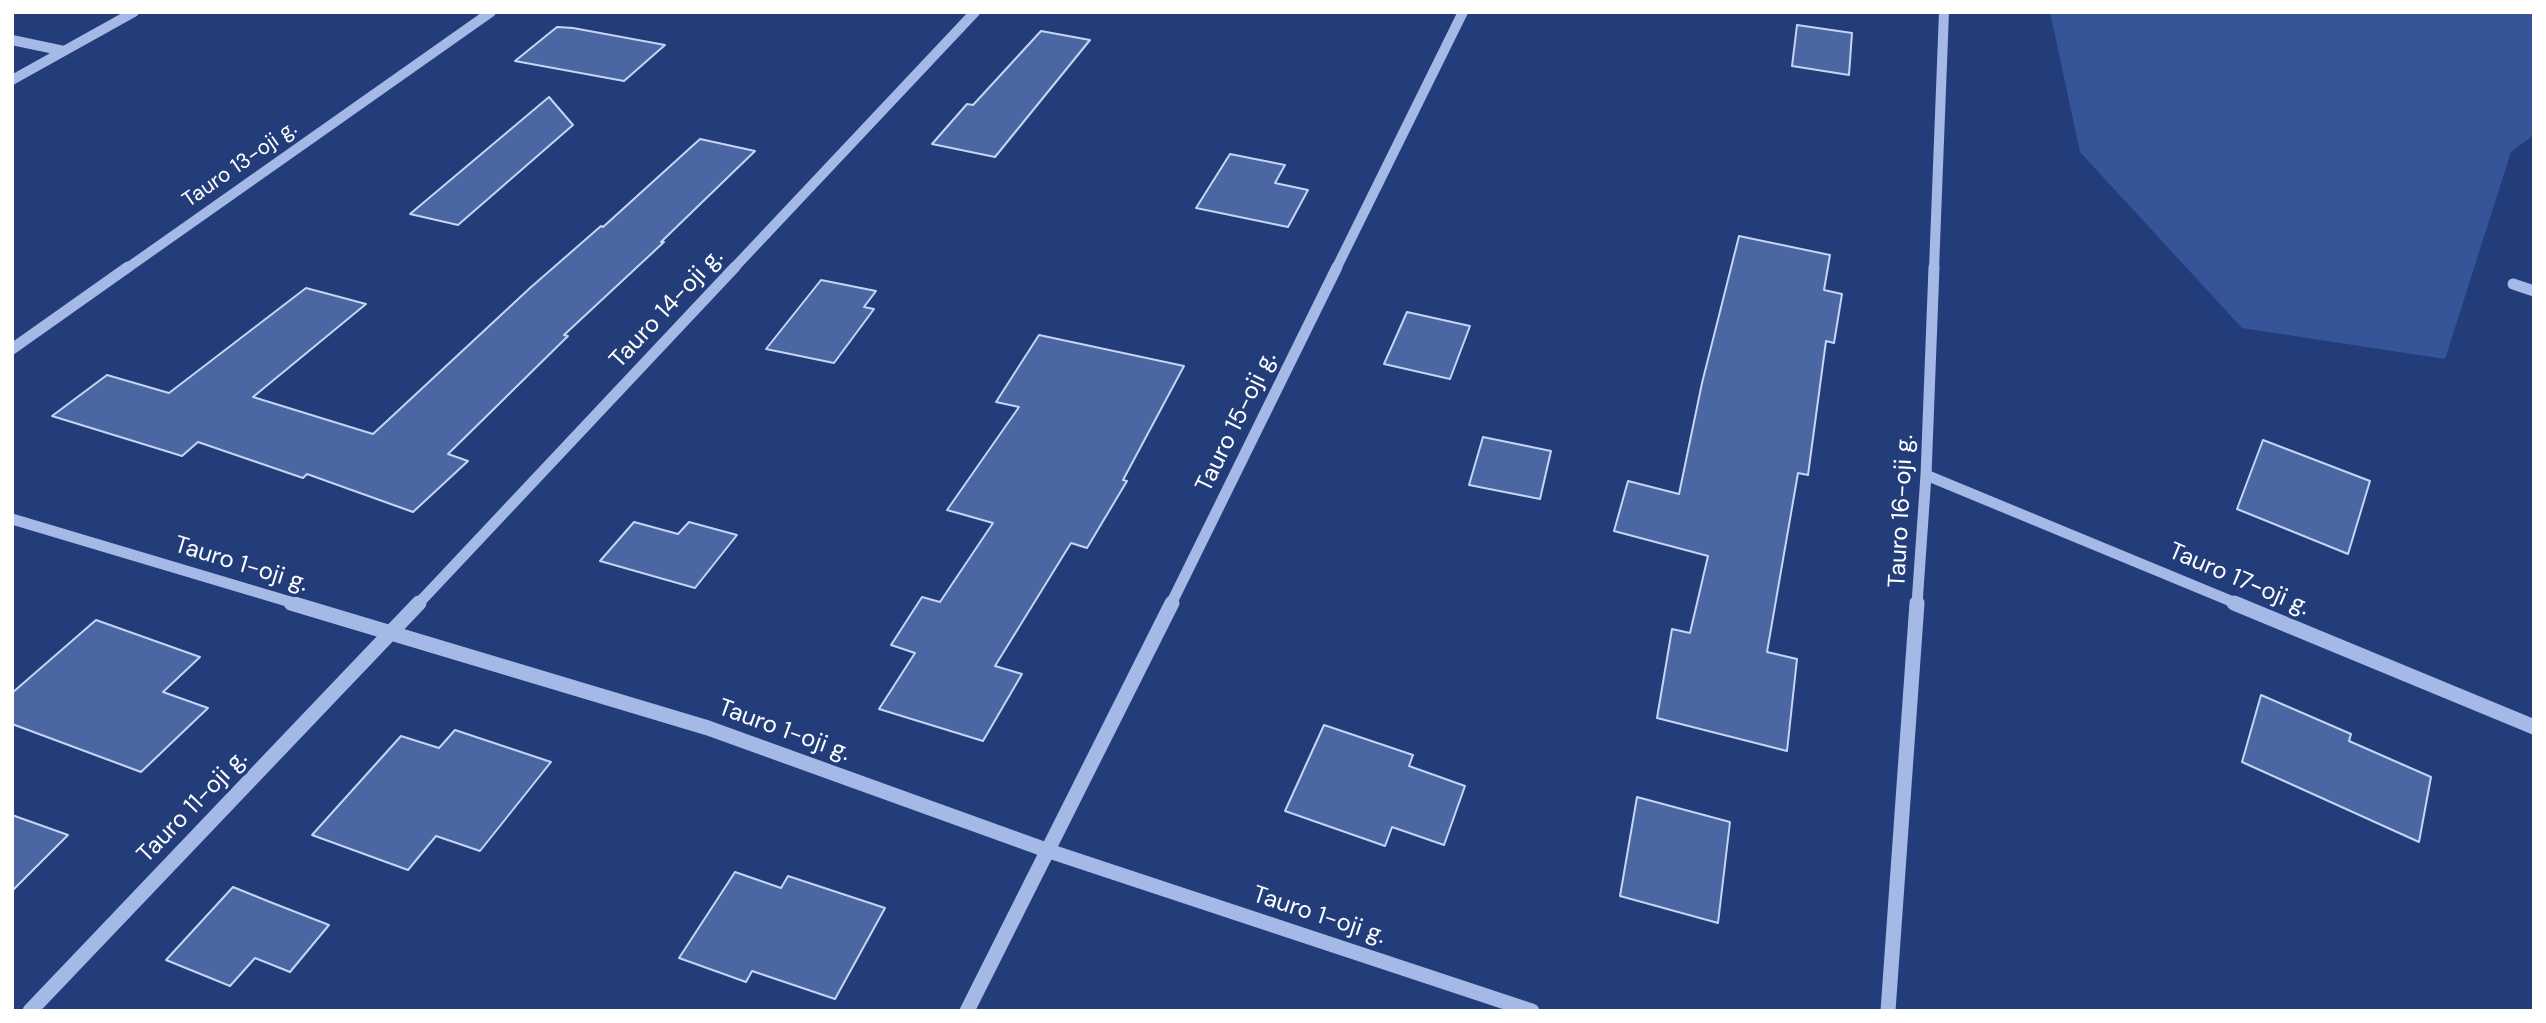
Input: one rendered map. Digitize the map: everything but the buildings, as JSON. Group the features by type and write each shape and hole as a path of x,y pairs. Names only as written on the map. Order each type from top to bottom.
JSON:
{"street":[{"path":"12,80 134,12"},
{"name":"Tauro 13-oji g.","path":"12,349 491,12"},
{"name":"Tauro 14-oji g.","path":"389,635 975,12"},
{"name":"Tauro 15-oji g.","path":"967,1011 1049,851 1463,12"},
{"name":"Tauro 16-oji g.","path":"1888,1011 1926,475 1944,12"},
{"path":"12,40 64,51"},
{"path":"2513,284 2534,291"},
{"name":"Tauro 17-oji g.","path":"1926,475 2534,727"},
{"name":"Tauro 1-oji g.","path":"12,519 389,635 708,728 1049,851 1532,1011"},
{"name":"Tauro 11-oji g.","path":"30,1011 389,635"}],"shaded area":[{"path":"2050,12 2534,12 2534,135 2511,152 2445,359 2242,328 2080,152"}]}
